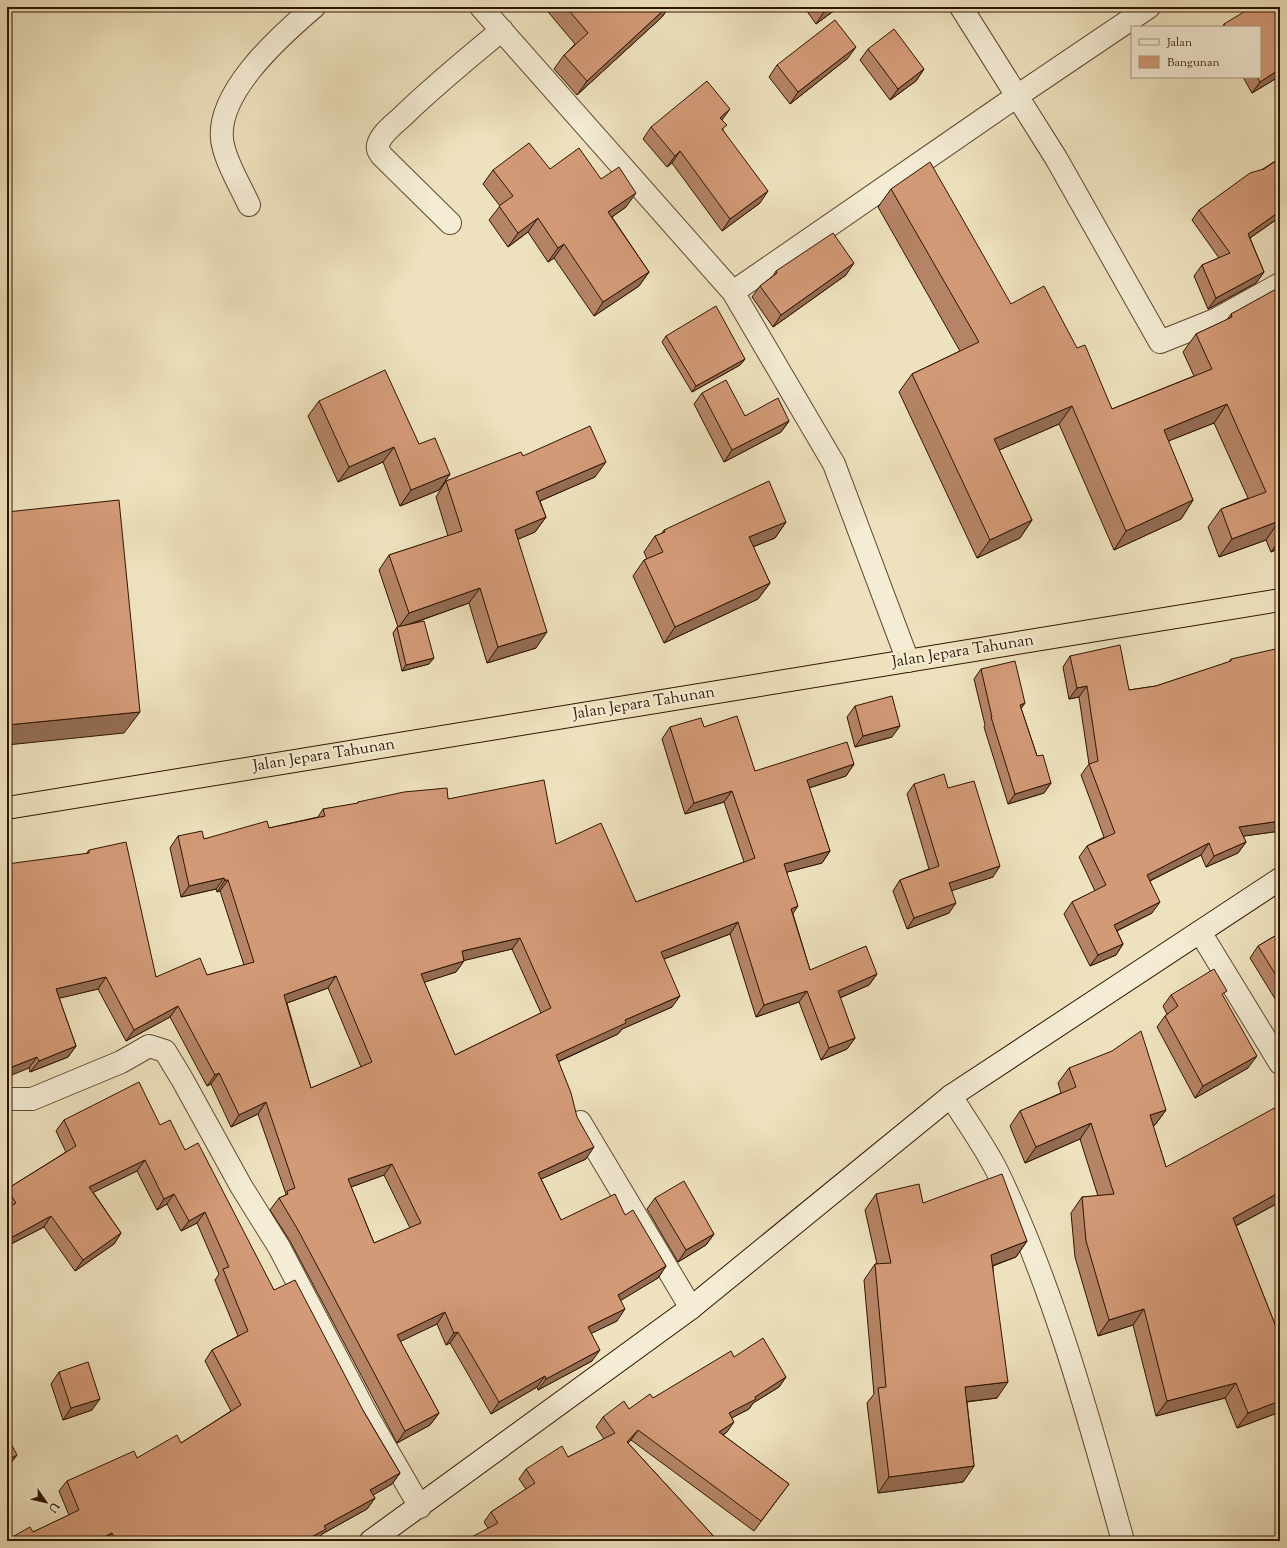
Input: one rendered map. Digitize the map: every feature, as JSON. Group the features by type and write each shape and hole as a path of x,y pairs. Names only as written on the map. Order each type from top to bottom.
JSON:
{"highway":[{"name":"Jalan Jepara Tahunan","path":"7,808 1280,600"}],"street":[{"path":"249,205 223,149 222,128 225,113 235,90 260,59 314,7"},
{"path":"481,7 733,292 834,464 908,661"},
{"path":"961,7 1056,158 1160,342 1215,320 1280,284"},
{"path":"733,292 1149,7"},
{"path":"450,223 382,156 378,150 378,145 381,139 395,124 436,84 502,30"},
{"path":"371,1541 420,1507 691,1308 951,1096 1280,879"},
{"path":"1200,932 1280,1063"},
{"path":"7,1099 32,1099 121,1062 149,1046 165,1051 241,1186 279,1247 368,1417 420,1507"},
{"path":"951,1096 996,1170 1036,1259 1079,1383 1123,1541"},
{"path":"580,1122 691,1308"}],"building":[{"path":"566,7 667,7 587,81 564,55 588,33"},
{"path":"821,7 831,7 824,12"},
{"path":"1252,7 1280,7 1280,69 1260,82 1258,78 1261,78 1261,26 1225,26 1224,24"},
{"path":"835,20 856,47 798,92 777,65"},
{"path":"894,29 924,69 898,89 868,49"},
{"path":"707,81 730,109 720,118 727,125 722,129 768,191 730,219 680,151 675,156 651,127"},
{"path":"529,143 550,169 579,148 601,179 619,167 636,193 608,212 649,272 603,302 564,244 558,248 538,218 518,233 499,206 513,196 493,170"},
{"path":"1280,158 1280,211 1248,234 1264,272 1216,298 1202,265 1230,253 1199,210 1250,173 1264,169"},
{"path":"930,162 1011,304 1044,286 1077,348 1085,345 1112,409 1212,369 1196,334 1232,317 1231,314 1278,288 1280,292 1280,524 1279,521 1232,539 1221,509 1266,492 1227,404 1164,430 1193,500 1126,531 1072,406 994,439 1032,520 990,540 912,374 979,342 891,189"},
{"path":"833,233 854,263 781,315 760,286 777,273 776,271"},
{"path":"716,306 745,359 696,386 666,336"},
{"path":"385,370 419,444 435,438 450,474 411,490 394,447 349,467 319,401"},
{"path":"726,380 745,416 778,398 789,421 732,450 702,393"},
{"path":"590,426 606,462 536,492 546,517 515,530 547,632 498,647 480,588 409,613 389,555 462,531 446,481 521,452 523,456"},
{"path":"769,481 786,522 749,537 770,583 675,627 644,560 663,552 655,536 665,532 664,530"},
{"path":"119,500 140,712 7,725 7,512"},
{"path":"424,621 434,658 406,665 397,627"},
{"path":"1120,645 1129,690 1156,686 1231,661 1231,659 1280,648 1280,821 1239,827 1246,842 1214,856 1209,843 1147,875 1160,902 1114,925 1123,944 1098,955 1072,902 1106,885 1087,846 1115,833 1089,764 1098,761 1087,686 1077,688 1070,656"},
{"path":"1015,661 1025,703 1020,705 1037,756 1043,755 1051,783 1015,794 991,717 981,669"},
{"path":"892,696 900,726 863,736 855,706"},
{"path":"737,716 755,771 847,742 854,764 807,780 830,851 784,864 798,906 791,909 810,970 866,946 877,974 838,991 855,1038 829,1048 807,991 764,1005 738,922 661,952 680,996 625,1020 626,1023 556,1055 571,1093 577,1117 594,1147 538,1173 561,1220 615,1194 625,1215 633,1210 666,1266 618,1295 625,1309 588,1327 600,1350 546,1379 545,1376 499,1402 458,1332 454,1333 445,1312 397,1335 439,1413 405,1431 298,1230 279,1198 288,1194 287,1191 295,1188 266,1102 239,1115 219,1073 215,1075 178,1006 134,1030 106,977 56,989 76,1046 39,1061 37,1057 7,1069 7,864 89,853 89,850 126,842 156,977 200,958 207,975 254,962 228,880 225,880 224,878 189,886 178,836 202,831 204,839 267,821 269,828 325,816 323,809 358,803 404,792 447,788 448,799 544,780 556,844 601,823 636,902 755,858 732,791 694,803 670,727 701,718 704,727","holes":["520,938 551,1008 455,1055 421,974 464,961 462,951","336,976 372,1062 311,1088 284,995","392,1164 421,1223 374,1243 348,1179"]},
{"path":"944,774 948,788 974,781 1000,866 949,883 956,903 914,918 900,880 939,866 914,784"},
{"path":"1280,933 1280,982 1258,946"},
{"path":"1214,969 1227,991 1222,994 1257,1056 1203,1086 1165,1016 1178,1006 1171,995"},
{"path":"1141,1031 1166,1110 1150,1115 1166,1167 1280,1105 1280,1192 1233,1218 1280,1337 1280,1401 1248,1413 1236,1383 1167,1401 1144,1309 1109,1320 1086,1241 1082,1197 1114,1194 1091,1123 1036,1147 1020,1111 1076,1087 1069,1068 1112,1051"},
{"path":"139,1082 160,1125 170,1120 185,1150 198,1143 274,1290 295,1280 364,1412 400,1473 370,1490 375,1498 324,1526 326,1529 304,1541 116,1541 112,1533 98,1540 96,1537 87,1541 7,1541 30,1527 33,1532 79,1510 67,1481 134,1451 137,1458 177,1435 181,1443 241,1405 212,1350 248,1331 223,1269 229,1267 205,1212 189,1221 174,1194 164,1199 145,1160 89,1187 121,1233 83,1260 51,1216 7,1240 7,1208 16,1203 7,1189 76,1146 64,1120"},
{"path":"1002,1174 1027,1241 991,1255 1008,1382 965,1387 974,1466 889,1477 878,1388 886,1387 875,1264 891,1263 876,1194 919,1184 923,1203"},
{"path":"684,1181 714,1234 686,1250 655,1198"},
{"path":"763,1338 786,1377 755,1397 756,1399 729,1413 734,1422 719,1432 789,1484 761,1521 638,1430 627,1442 718,1541 464,1541 498,1523 491,1512 535,1483 526,1469 562,1446 568,1457 615,1433 603,1417 624,1401 629,1409 650,1394 653,1398 731,1351 734,1357"},
{"path":"88,1362 100,1399 71,1408 59,1372"},
{"path":"7,1436 17,1455 7,1460"}]}
